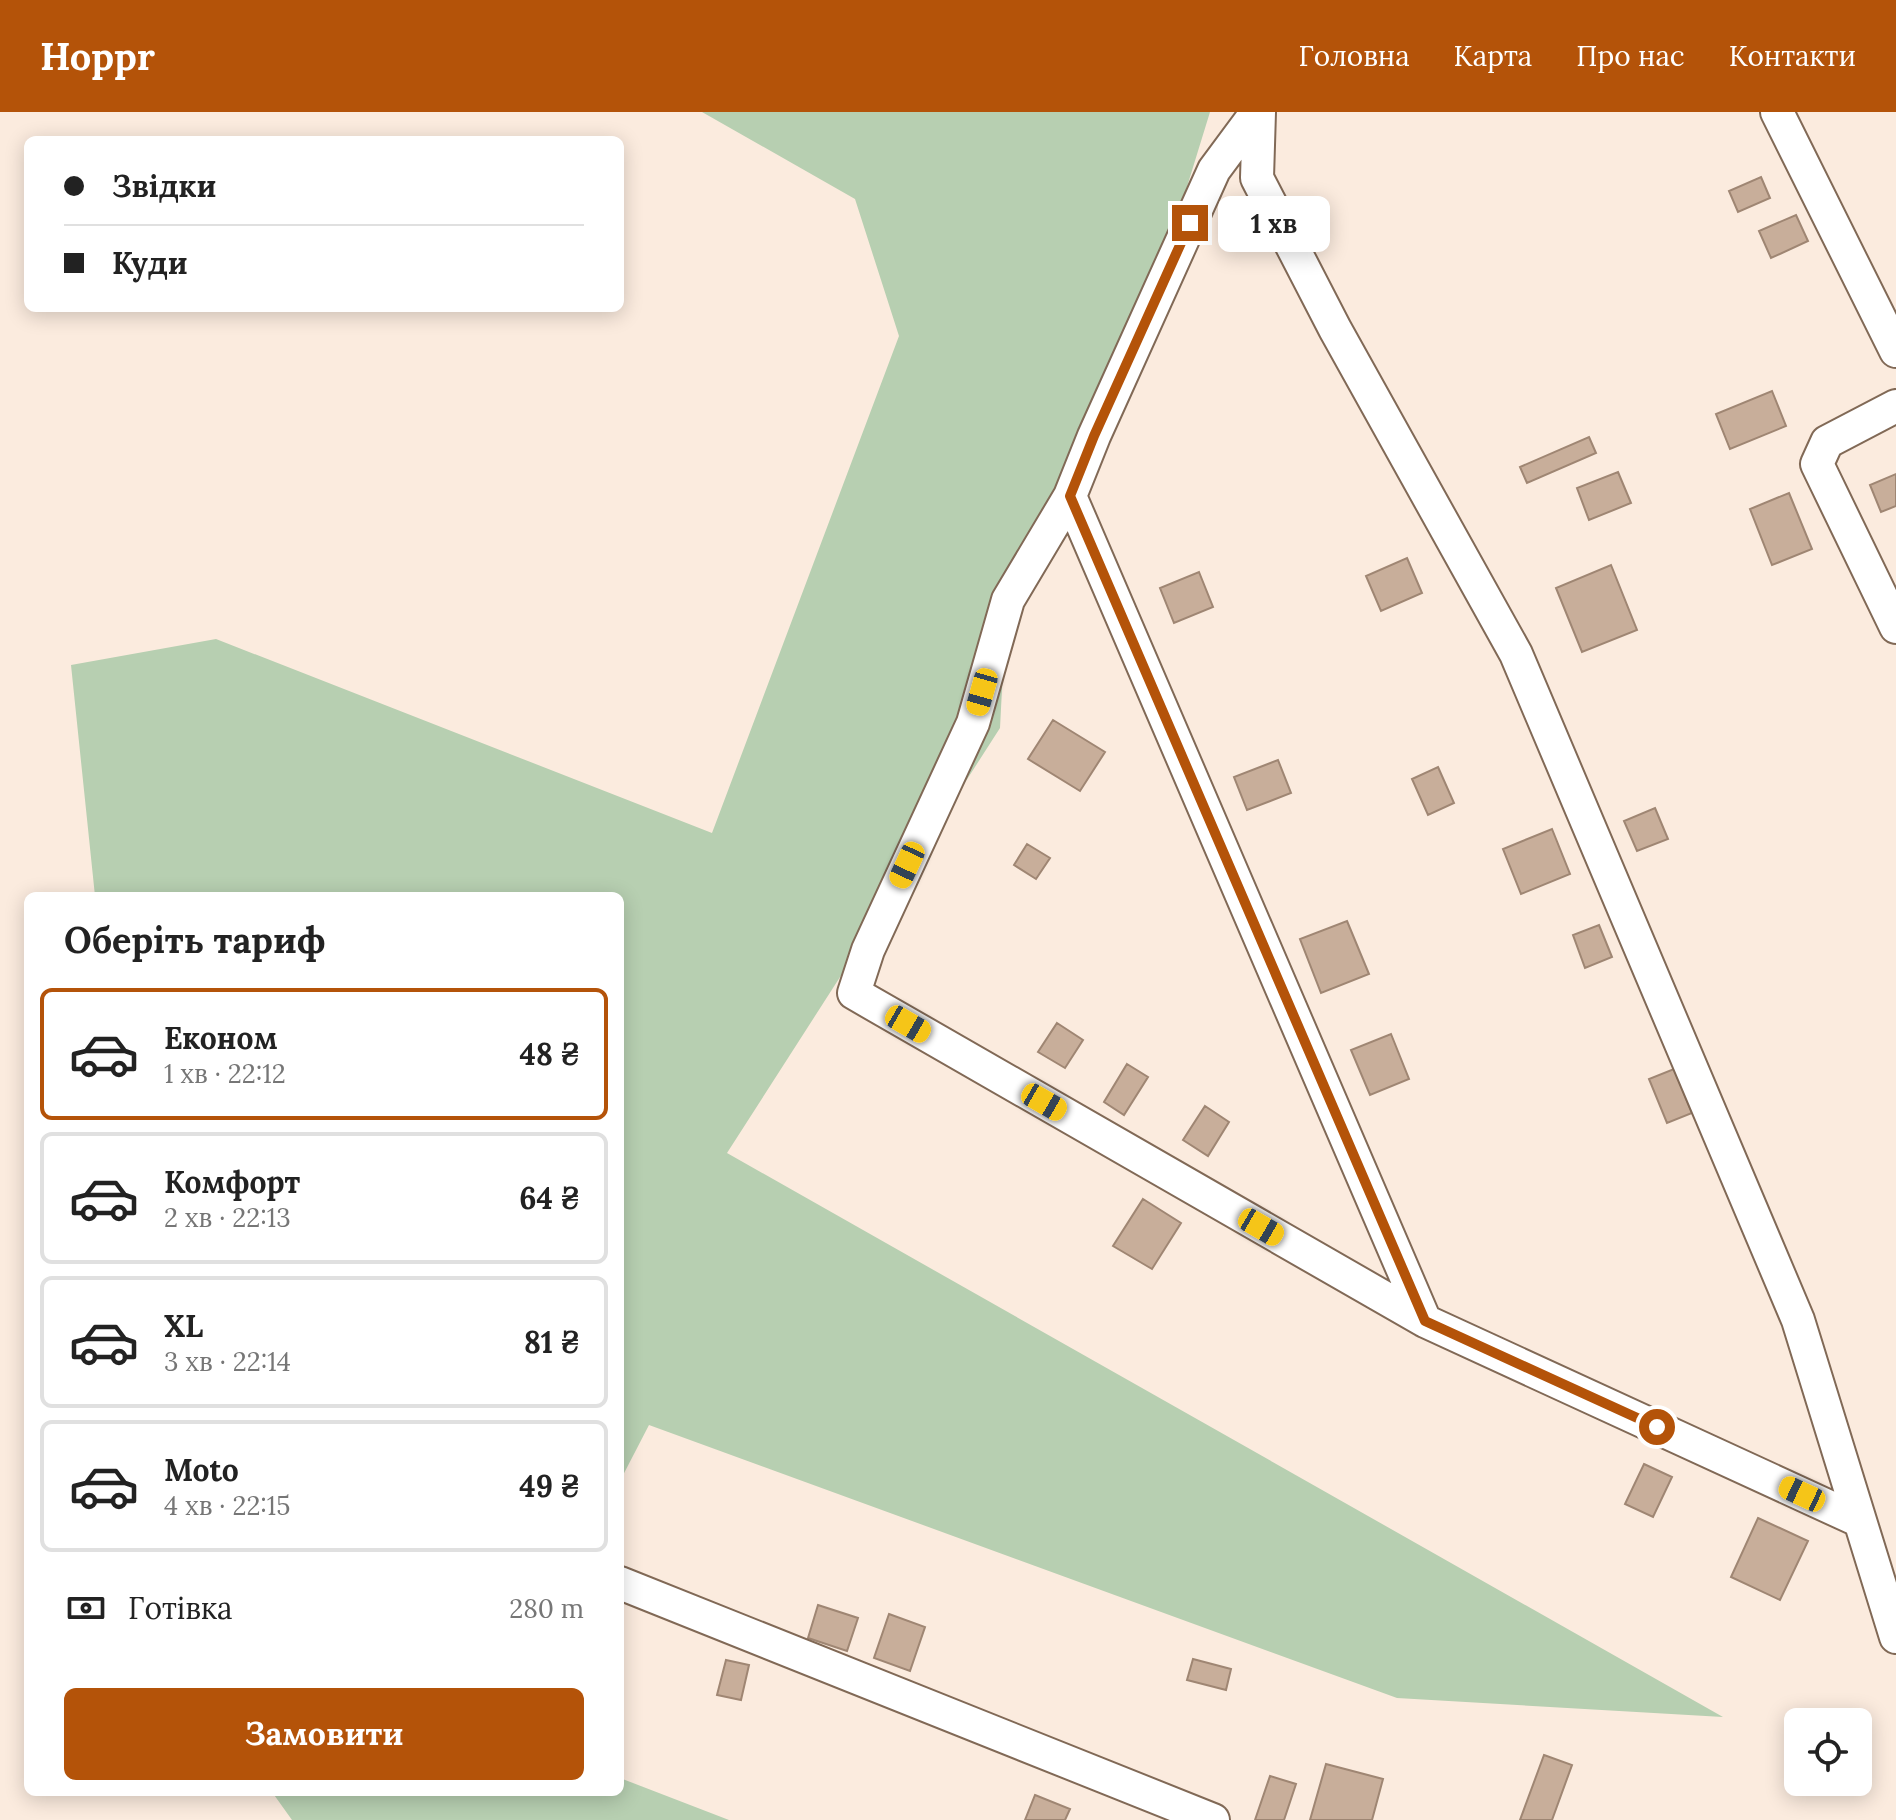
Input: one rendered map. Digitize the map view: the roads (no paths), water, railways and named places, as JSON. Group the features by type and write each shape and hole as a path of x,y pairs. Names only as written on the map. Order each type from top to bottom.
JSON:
{"street":[{"path":"1258,112 1214,170 1070,496 1008,600 973,723 868,950 854,993 1425,1321 1860,1521"},
{"path":"1258,112 1257,178 1342,343 1516,654 1798,1320 1896,1637"},
{"path":"1777,112 1896,351"},
{"path":"1896,406 1827,442 1817,464 1896,627"},
{"path":"1070,496 1425,1321"},
{"path":"624,1585 1213,1820"}]}
